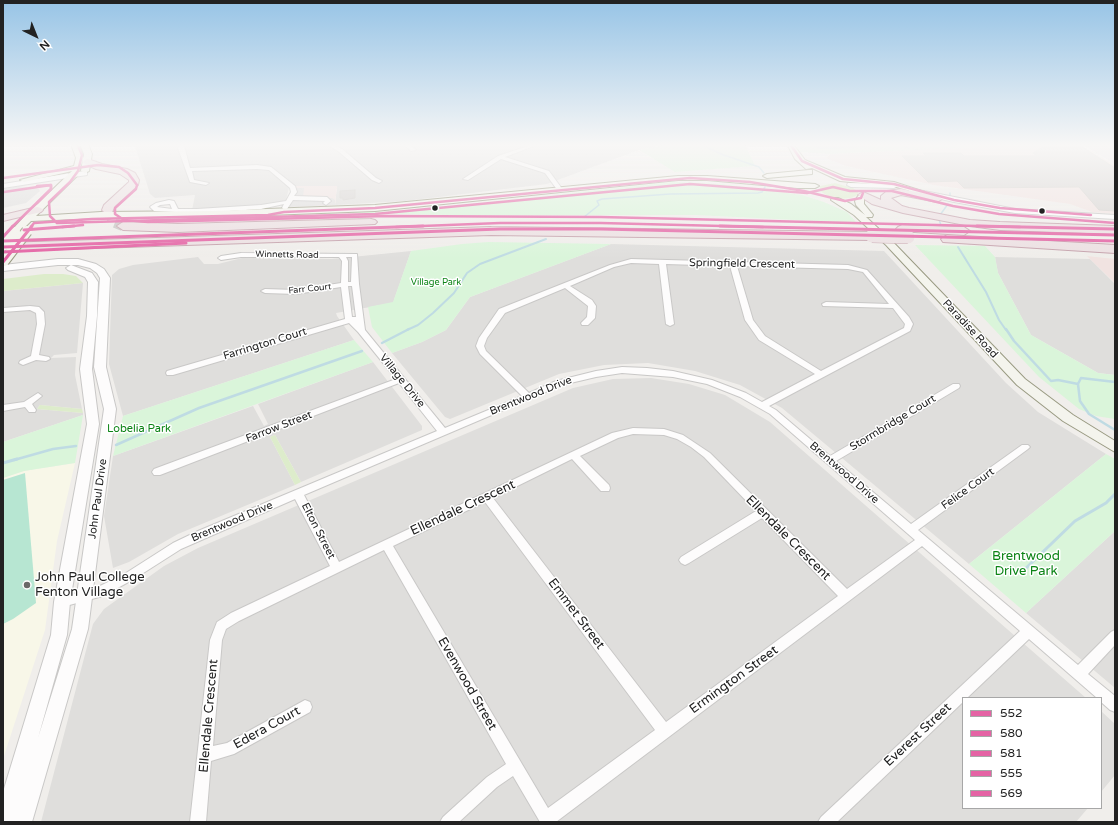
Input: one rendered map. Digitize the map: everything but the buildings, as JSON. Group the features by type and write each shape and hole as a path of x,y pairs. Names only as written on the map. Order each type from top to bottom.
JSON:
{"highway":[{"path":"108,210 110,205 134,182"},
{"path":"917,213 892,204 885,198 891,193 901,192 937,199"},
{"path":"862,195 886,205 917,213 970,223 1000,226 1115,230"},
{"path":"3,218 31,221"},
{"path":"3,221 31,221"},
{"path":"124,226 178,228 318,223 500,222 905,233 1115,243"},
{"path":"3,241 500,222"},
{"path":"3,247 491,231 870,232"},
{"path":"905,233 1115,235"},
{"path":"905,233 1115,249"},
{"path":"3,264 247,244 312,236"}],"main road":[{"path":"58,182 57,188 59,190"},
{"path":"3,264 31,221 67,182"},
{"path":"3,247 15,232 55,204 75,186 76,182"},
{"path":"31,221 59,217 101,215 284,212 375,208 641,182"},
{"path":"756,182 816,188 829,182"},
{"path":"816,182 816,188"},
{"path":"840,182 847,184"},
{"path":"834,200 854,200 862,195 847,184 842,182"},
{"path":"879,182 894,184 924,193"},
{"name":"Paradise Road","path":"816,188 858,213 889,243 1020,382 1068,418 1115,447"},
{"name":"Paradise Road","path":"862,195 859,201 863,210 906,252 1022,372 1068,409 1115,439"},
{"path":"55,204 56,214 59,217"},
{"path":"31,221 214,217 268,215 284,212"}],"street":[{"path":"3,185 14,182"},
{"path":"3,185 23,182"},
{"path":"284,212 294,192 293,187 288,182"},
{"path":"555,182 560,190"},
{"path":"847,184 893,186 954,200 1015,210 1115,217"},
{"path":"862,195 878,188 887,188 937,199 1023,214 1115,221"},
{"path":"176,210 261,207 290,200 327,199 328,201 326,203"},
{"name":"Winnetts Road","path":"221,258 241,255 354,254 356,256 355,284"},
{"path":"341,255 345,261 344,285 349,319"},
{"name":"John Paul Drive","path":"3,264 78,262 93,266 101,271 105,278 100,367 110,409 80,629 22,822"},
{"name":"Springfield Crescent","path":"527,396 483,352 480,346 483,338 502,311 621,262 848,267 858,269 870,276 906,319 909,324 907,329 762,406"},
{"path":"662,262 670,324"},
{"name":"John Paul Drive","path":"3,264 72,268 89,274 93,282 92,316 86,369 93,424 62,602 59,635 4,822"},
{"path":"733,264 749,320 755,330 767,341 820,374"},
{"path":"355,284 361,330"},
{"name":"Farr Court","path":"265,291 296,292 355,284"},
{"path":"565,285 589,302 592,306 591,318 586,323"},
{"path":"826,304 895,306"},
{"path":"3,310 30,308 36,309 40,312 41,324 35,357"},
{"name":"Farrington Court","path":"170,373 349,319 360,318"},
{"name":"Village Drive","path":"349,319 361,330 443,432"},
{"path":"23,363 35,357 46,359"},
{"name":"Brentwood Drive","path":"62,602 99,592 130,576 177,546 527,396 575,378 622,370 647,371 704,380 727,388 762,406 830,460 1115,705"},
{"name":"Farrow Street","path":"157,472 400,380"},
{"name":"Stormbridge Court","path":"830,460 956,386"},
{"path":"3,408 29,407 38,396"},
{"name":"Ellendale Crescent","path":"198,822 216,640 221,626 236,617 615,435 633,431 664,432 680,437 707,455 762,513 847,597"},
{"name":"Felice Court","path":"910,530 1025,447"},
{"path":"574,455 605,488"},
{"name":"Elton Street","path":"298,494 337,569"},
{"name":"Emmet Street","path":"487,497 665,731"},
{"path":"685,560 762,513"},
{"name":"Ermington Street","path":"547,821 665,731 923,540"},
{"name":"Evenwood Street","path":"387,544 514,767 547,821"},
{"name":"Everest Street","path":"826,822 1029,631"},
{"path":"1079,674 1115,636"},
{"name":"Edera Court","path":"205,755 229,749 305,708"},
{"path":"448,822 492,782 514,767"}],"shaded area":[{"path":"146,182 551,182 405,201 335,205 337,187 295,186 289,188 286,200 266,206 192,210 195,195 155,198 150,194"},
{"path":"922,182 1115,182 1115,214 1092,212 1070,204"},
{"path":"19,186 39,189 40,191 26,203 3,208 3,189"},
{"path":"295,186 337,186 335,205 289,207 296,193"},
{"path":"296,188 304,188 303,197 332,198 335,200 335,205 289,207 296,193"},
{"path":"611,244 884,251 1006,383 1038,412 1106,454 969,564 782,408 740,385 695,371 648,363 604,365 559,374 450,419 445,417 392,353 422,342 446,330 470,297"},
{"path":"411,251 393,303 336,313 354,340 123,416 109,364 112,275 119,269 133,265 198,257 204,264 218,264 242,258 332,259"},
{"path":"1087,256 1115,259 1115,283 1090,259"},
{"path":"995,257 1090,259 1115,284 1115,375 1098,373 1031,335 998,273"},
{"path":"83,283 77,353 54,355 51,358 76,357 75,375 82,409 40,405 37,409 83,413 83,415 3,442 3,291"},
{"path":"373,362 422,426 422,430 301,482 275,435 270,437 295,485 178,534 129,562 113,568 104,516 113,456 253,406 264,426 268,424 258,404"},
{"path":"651,378 689,384 725,395 770,422 1085,697 962,697 962,809 1087,809 1076,822 41,822 93,624 104,609 164,566 198,548 573,388 613,379"},
{"name":"John Paul College Fenton Village","path":"75,463 57,541 45,630 3,759 3,478 24,471"},
{"path":"1115,531 1115,688 1026,613"},
{"path":"1102,712 1115,724 1115,775 1102,791"}],"green space":[{"path":"668,182 685,182 722,184 802,195 824,202 847,212 857,223 696,215 454,215 337,213 406,211"},
{"path":"835,183 853,188 858,192 858,195 851,198 840,199 828,196 820,191 820,186"},
{"name":"Village Park","path":"488,242 611,244 470,297 446,330 422,342 392,353 372,327 368,307 393,302 411,251"},
{"path":"915,245 985,246 995,257 998,273 1031,335 1098,373 1115,375 1115,419 1096,416 1079,409 1039,377"},
{"path":"44,274 76,276 83,283 3,291 3,279"},
{"name":"Lobelia Park","path":"354,340 373,362 113,456 123,416"},
{"path":"40,405 82,409 83,413 37,409"},
{"name":"Lobelia Park","path":"83,415 75,463 24,471 3,478 3,442"},
{"path":"275,435 301,482 295,485 270,437"},
{"name":"Brentwood Drive Park","path":"1106,454 1115,459 1115,531 1026,613 969,564"},
{"path":"25,473 36,603 3,624 3,480"}],"waterway":[{"path":"584,217 599,205 597,201 602,199 670,194 758,193 762,192 765,187"},
{"path":"940,215 948,204"},
{"path":"939,220 941,225"},
{"path":"408,330 418,325 433,313 454,293 467,273 480,264 546,239"},
{"path":"958,247 986,292 999,320 1006,330"},
{"path":"1006,329 1014,341 1051,381 1058,380 1078,384"},
{"path":"382,343 408,330"},
{"path":"116,445 199,408 362,351"},
{"path":"1078,384 1081,378 1115,382"},
{"path":"1078,384 1080,401 1089,414 1115,430"},
{"path":"14,460 53,449 76,446"},
{"path":"3,463 17,459"},
{"path":"1023,571 1075,521 1106,503 1115,494"}],"tunnel":[{"path":"108,210 113,222 123,226"}],"transit line":[{"name":"580","path":"69,182 49,202 50,216 57,223 375,214 690,184 807,193 833,187 850,191 892,191 953,206 999,214 1115,223"},
{"name":"581","path":"135,182 137,185 136,189 115,208 115,214 117,217 124,220 148,222 387,216 601,217 1115,229"},
{"name":"552","path":"3,262 34,223 92,219 268,215 284,212 375,208 643,182"},
{"name":"552","path":"753,182 804,191 845,201 861,198 863,193"},
{"name":"552","path":"879,182 894,184 954,200 1000,208 1091,215"},
{"name":"580","path":"4,192 51,185 51,189 37,203"},
{"name":"581","path":"3,237 23,215 51,189 51,185 37,186"},
{"name":"555","path":"3,241 500,223 601,223 1115,235"},
{"name":"580","path":"24,230 83,225"},
{"name":"569","path":"3,247 500,229 601,229 1115,241"},
{"name":"581","path":"3,252 186,243"}],"place":[{"name":"John Paul College Fenton Village","path":"27,585"}]}
